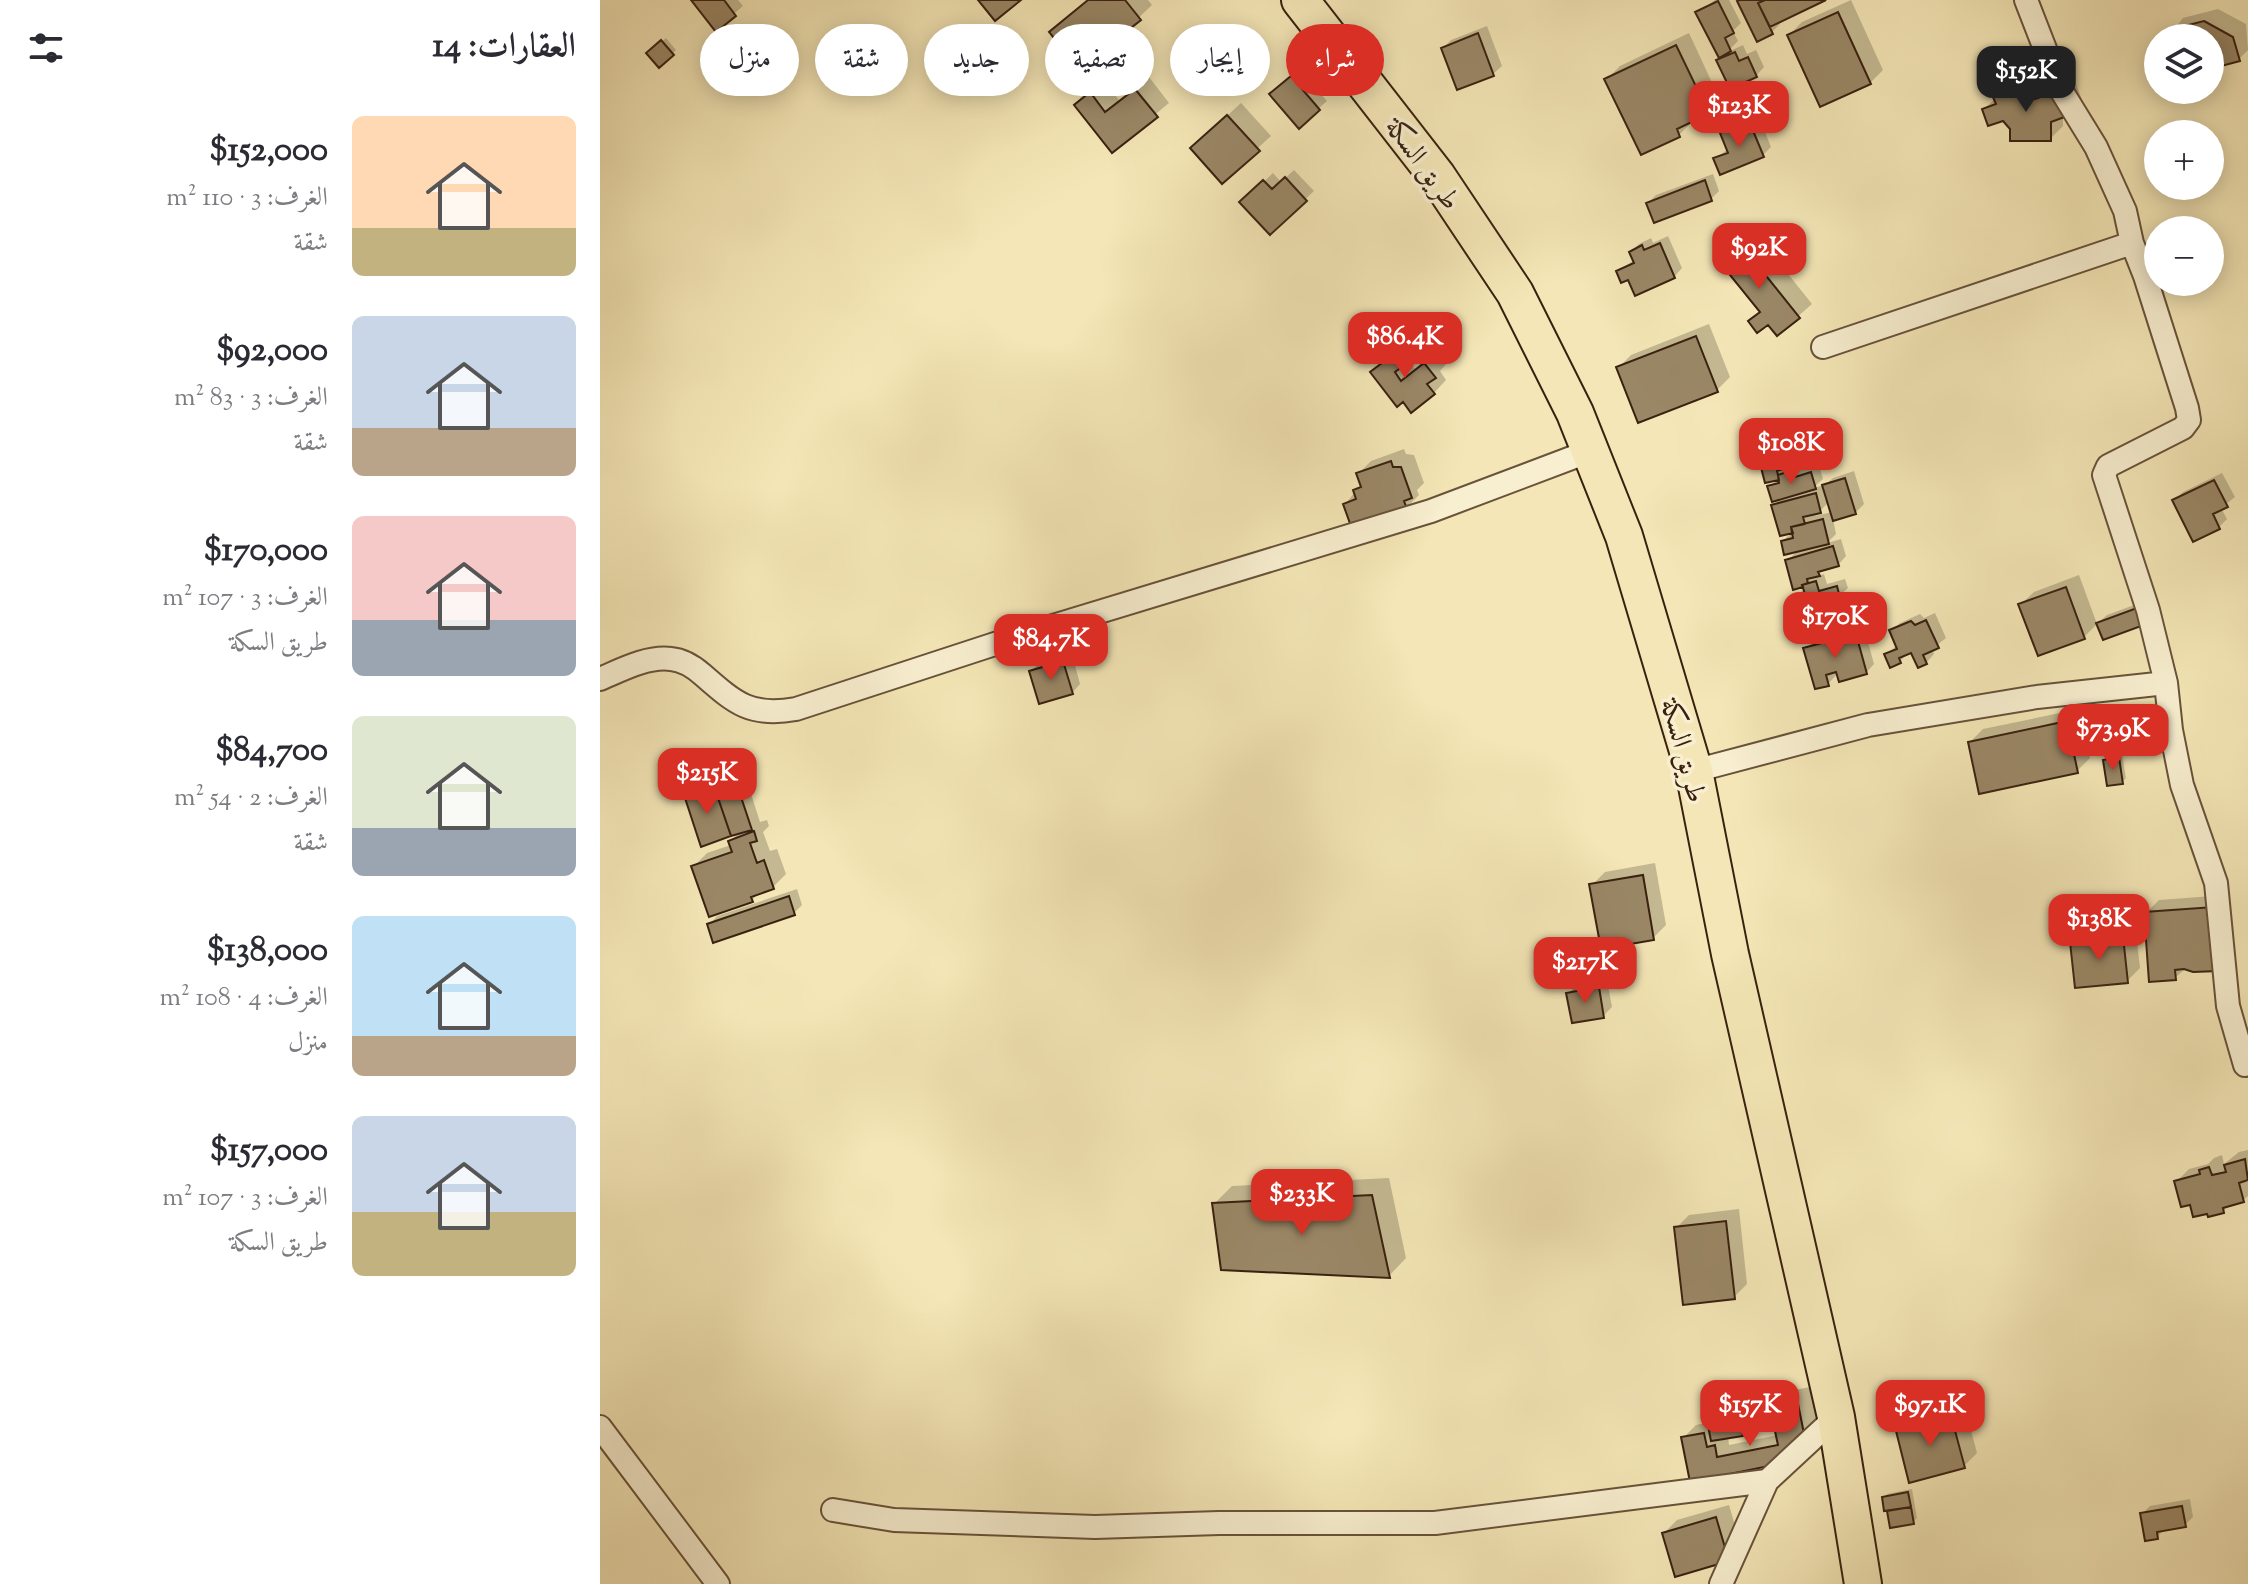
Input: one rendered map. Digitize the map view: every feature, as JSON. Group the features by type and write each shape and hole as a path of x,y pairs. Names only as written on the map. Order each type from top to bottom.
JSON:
{"main road":[{"name":"طريق السكة","path":"1300,0 1437,176 1515,293 1575,413 1624,536 1694,771 1730,954 1836,1417 1863,1584"}],"street":[{"path":"2026,0 2061,90 2096,147 2125,211 2132,243 2150,291 2189,420 2183,428 2108,466 2104,475 2148,610 2166,683 2182,785 2216,883 2228,1006 2245,1065"},
{"path":"1823,347 2132,243"},
{"path":"600,679 645,662 671,659 695,668 720,691 744,707 770,713 796,709 1007,640 1431,511 1590,451"},
{"path":"1694,771 1868,725 2037,697 2166,683"},
{"path":"1721,1584 1767,1481 1836,1417"},
{"path":"600,1427 718,1584"},
{"path":"833,1510 894,1520 1095,1527 1219,1523 1435,1523 1767,1481"}],"building":[{"path":"691,0 724,0 736,16 726,24 710,24"},
{"path":"978,0 1021,0 995,21"},
{"path":"1088,0 1125,0 1141,20 1136,24 1059,24"},
{"path":"1765,0 1758,3 1773,34 1757,42 1737,1"},
{"path":"1765,0 1826,0 1770,27 1758,3"},
{"path":"1718,1 1734,33 1725,38 1731,51 1719,58 1695,12"},
{"path":"1838,12 1871,84 1820,107 1787,35"},
{"path":"2224,32 2233,37 2240,61 2224,65"},
{"path":"1478,33 1494,76 1457,90 1441,48"},
{"path":"661,40 674,55 659,68 646,53"},
{"path":"1676,45 1703,101 1692,106 1698,119 1677,129 1680,137 1641,155 1604,79"},
{"path":"1735,52 1739,61 1748,57 1757,77 1730,89 1716,60"},
{"path":"1286,80 1286,96 1308,96 1320,110 1299,129 1270,93"},
{"path":"2007,84 2012,97 2031,90 2035,99 2061,90 2070,115 2051,122 2051,141 2010,141 2010,129 2003,121 1988,126 1982,109 1996,104 1990,90"},
{"path":"1085,96 1093,96 1105,112 1126,96 1141,96 1158,117 1112,153 1074,105"},
{"path":"1227,115 1260,151 1222,184 1190,148"},
{"path":"1749,121 1764,157 1720,175 1713,158 1728,153 1720,133"},
{"path":"1285,177 1307,201 1270,235 1239,202 1263,180 1272,189"},
{"path":"1705,180 1712,201 1654,223 1646,203"},
{"path":"1739,242 1800,318 1777,336 1768,325 1757,333 1748,321 1760,312 1717,259"},
{"path":"1660,243 1675,278 1635,296 1628,280 1621,283 1616,271 1634,263 1629,252 1642,245 1644,250"},
{"path":"1696,336 1718,392 1638,423 1616,367"},
{"path":"1410,342 1420,354 1395,372 1401,381 1424,363 1436,378 1427,384 1435,394 1411,413 1403,402 1397,407 1370,372"},
{"path":"1806,435 1812,459 1777,471 1779,480 1765,483 1756,448"},
{"path":"1391,461 1393,467 1401,467 1412,498 1404,501 1407,509 1352,529 1343,504 1356,499 1353,490 1361,487 1356,473"},
{"path":"1792,470 1795,477 1811,472 1816,489 1772,502 1767,486 1779,483 1778,475"},
{"path":"1845,478 1856,514 1833,521 1822,485"},
{"path":"2214,480 2228,507 2213,514 2220,529 2193,542 2172,500"},
{"path":"1816,493 1821,513 1803,517 1805,524 1791,527 1793,533 1780,536 1771,505"},
{"path":"1823,519 1829,544 1784,555 1781,541 1793,538 1791,527"},
{"path":"1833,546 1839,566 1818,572 1820,576 1807,579 1808,583 1803,587 1793,590 1785,560"},
{"path":"1816,581 1819,591 1837,586 1840,598 1798,610 1794,596 1805,594 1802,585"},
{"path":"2066,587 2085,639 2038,656 2018,604"},
{"path":"2137,608 2144,625 2103,640 2096,623"},
{"path":"1926,620 1939,648 1923,655 1927,664 1918,668 1911,653 1899,658 1901,663 1890,668 1884,654 1897,649 1889,630 1911,621 1915,625"},
{"path":"1856,634 1867,674 1839,682 1836,672 1826,675 1829,686 1815,689 1803,648"},
{"path":"1063,661 1073,694 1039,704 1029,671"},
{"path":"2067,721 2078,773 1979,794 1968,742"},
{"path":"2119,757 2123,784 2107,786 2103,760"},
{"path":"736,782 752,830 731,836 715,789"},
{"path":"717,784 720,787 715,789 731,836 701,847 684,795"},
{"path":"754,831 757,841 750,843 757,863 764,860 774,889 751,897 753,902 709,917 691,866 732,852 728,841"},
{"path":"1643,875 1654,940 1601,949 1589,884"},
{"path":"789,896 795,915 713,943 707,924"},
{"path":"2214,907 2218,971 2175,970 2176,980 2149,982 2144,912"},
{"path":"2123,936 2128,983 2075,988 2070,942"},
{"path":"1599,987 1604,1018 1572,1023 1566,993"},
{"path":"2245,1159 2248,1180 2239,1183 2244,1202 2223,1208 2224,1213 2208,1217 2207,1214 2193,1217 2190,1205 2181,1207 2174,1181 2200,1174 2199,1170 2209,1167 2212,1175 2226,1172 2224,1165"},
{"path":"1372,1195 1390,1278 1221,1270 1212,1203"},
{"path":"1726,1221 1735,1299 1683,1305 1674,1227"},
{"path":"1754,1390 1759,1414 1739,1418 1743,1436 1711,1441 1703,1399"},
{"path":"1797,1399 1809,1458 1690,1482 1681,1437 1704,1433 1707,1447 1715,1445 1717,1457 1778,1445 1769,1404"},
{"path":"1950,1412 1965,1468 1909,1483 1895,1427"},
{"path":"1908,1492 1911,1507 1884,1511 1882,1497"},
{"path":"2182,1506 2186,1527 2157,1532 2158,1539 2145,1541 2140,1513"},
{"path":"1911,1507 1914,1524 1890,1528 1887,1511"},
{"path":"1716,1517 1729,1561 1675,1577 1662,1533"}]}
